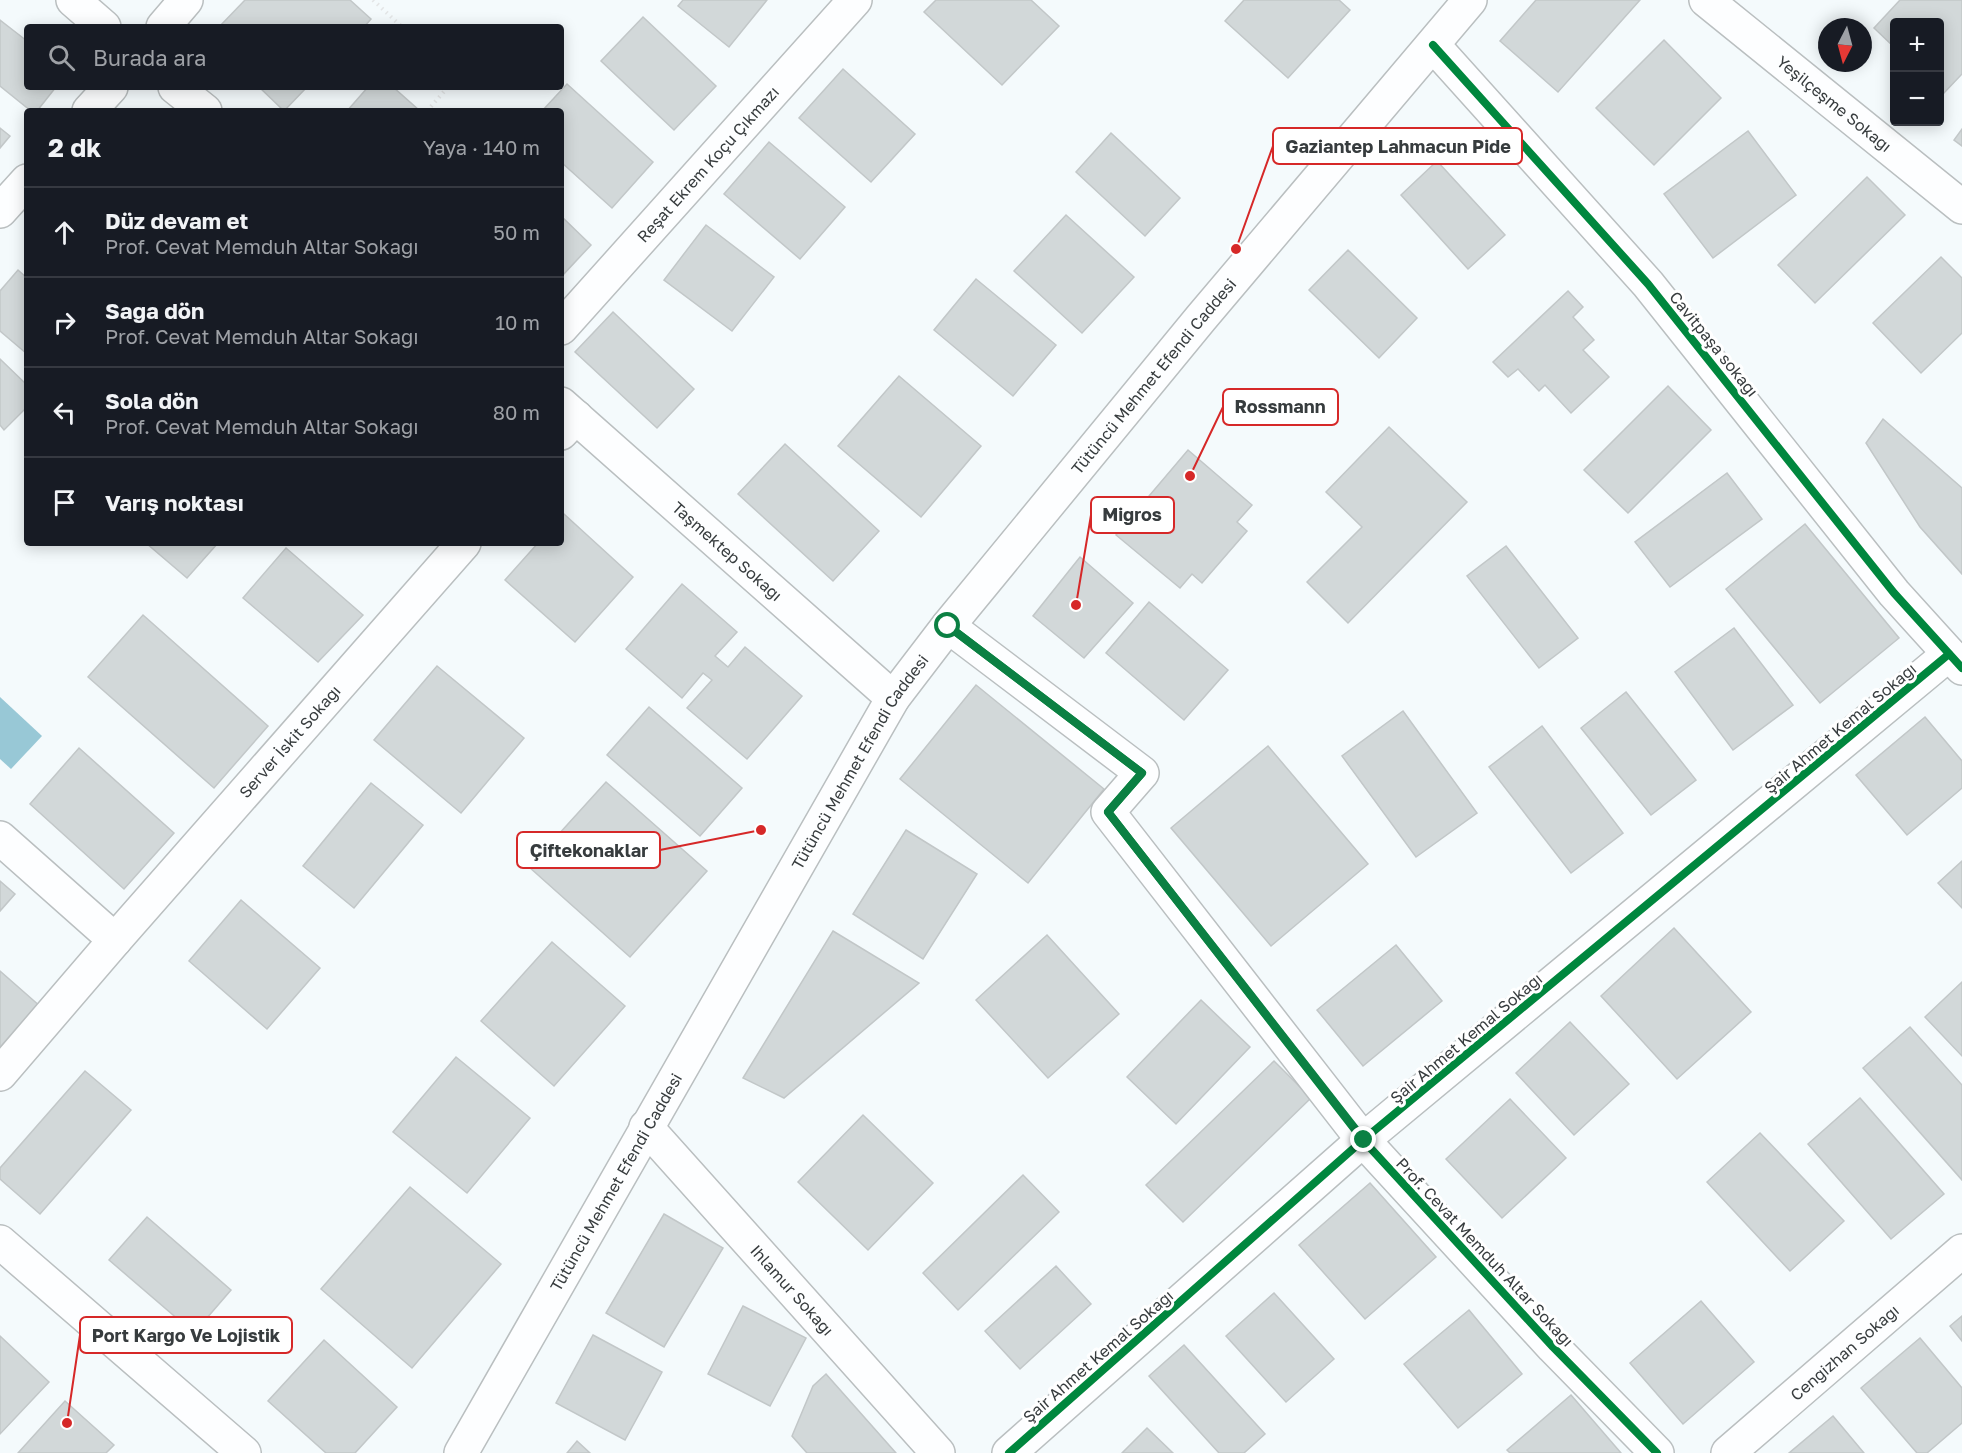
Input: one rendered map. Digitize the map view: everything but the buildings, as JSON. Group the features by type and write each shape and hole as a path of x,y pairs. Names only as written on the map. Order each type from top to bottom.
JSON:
{"street":[{"path":"73,0 101,24"},
{"path":"166,24 186,0"},
{"name":"Reşat Ekrem Koçu Çıkmazı","path":"564,325 855,0"},
{"name":"Tütüncü Mehmet Efendi Caddesi","path":"461,1453 893,698 948,626 1201,318 1470,0"},
{"name":"Yeşilçeşme Sokağı","path":"1706,0 1962,207"},
{"name":"Cavitpaşa sokağı","path":"1433,45 1648,284 1894,593 1956,661"},
{"path":"92,108 108,90"},
{"path":"179,90 201,108"},
{"path":"0,211 24,184"},
{"name":"Taşmektep Sokağı","path":"566,418 893,698"},
{"name":"Server İskit Sokağı","path":"0,1074 461,546"},
{"name":"Prof. Cevat Memduh Altar Sokağı","path":"948,626 1142,773 1108,812 1364,1140 1553,1347 1658,1453"},
{"name":"Şair Ahmet Kemal Sokağı","path":"1009,1453 1364,1140 1956,661"},
{"path":"0,838 115,940"},
{"name":"Ihlamur Sokağı","path":"646,1127 938,1453"},
{"path":"0,1242 244,1453"},
{"name":"Cengizhan Sokağı","path":"1728,1453 1962,1251"}],"path":[{"path":"373,0 399,24"},
{"path":"430,108 445,90"}],"water":[{"path":"0,697 42,736 11,769 0,759"}],"cycle path":[{"path":"1433,45 1648,284 1894,593 1962,668"},
{"path":"948,626 1142,773 1108,812 1363,1140 1553,1347 1657,1453"},
{"path":"1009,1453 1363,1140 1949,654"}],"place":[{"name":"Gaziantep Lahmacun Pide","path":"1236,249"},
{"name":"Rossmann","path":"1190,476"},
{"name":"Migros","path":"1076,605"},
{"name":"Çiftekonaklar","path":"761,830"},
{"name":"Port Kargo Ve Lojistik","path":"67,1423"}],"route":[{"path":"948,626 1142,773 1108,812 1364,1140"}]}
